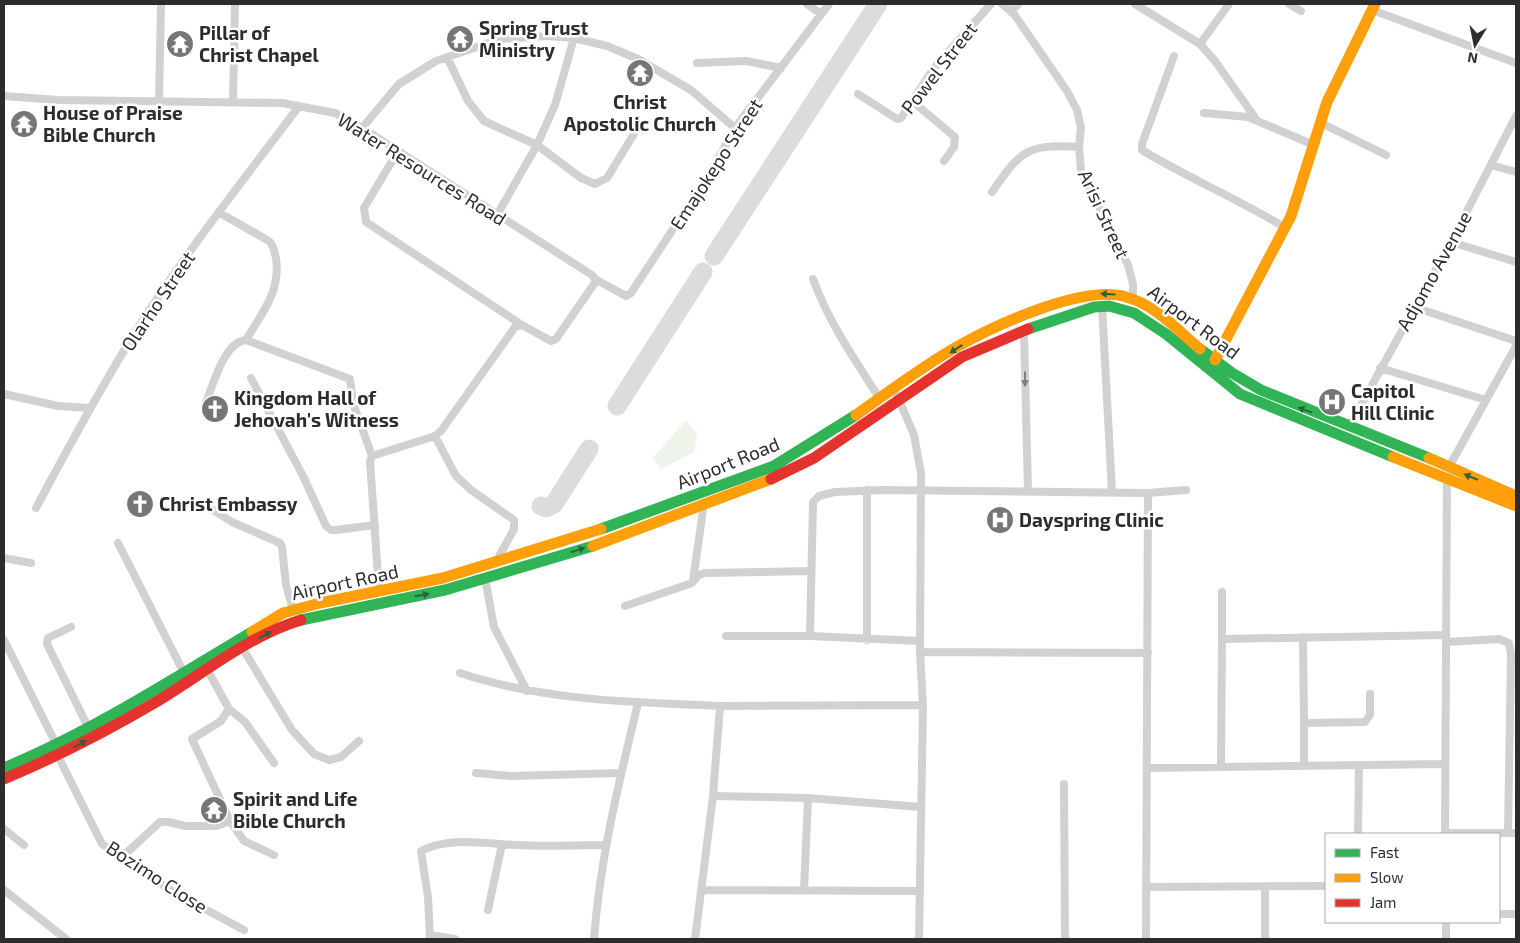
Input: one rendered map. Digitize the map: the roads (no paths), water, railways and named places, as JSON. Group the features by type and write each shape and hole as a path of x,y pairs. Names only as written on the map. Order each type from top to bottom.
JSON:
{"main road":[{"path":"1215,360 1291,216 1328,102 1373,7"},
{"name":"Airport Road","path":"4,768 88,727 104,725 208,671 286,624 445,590 601,543 637,523 774,466 960,346 988,331 1096,293 1134,298 1163,316 1215,360 1256,389 1280,401 1350,425 1516,506"},
{"name":"Airport Road","path":"4,779 58,756 184,672 272,618 293,610 443,578 704,503 775,477 814,458 962,357 1024,330 1073,313 1102,306 1121,308 1149,321 1240,394 1260,404 1516,496"}],"street":[{"path":"159,101 161,4"},
{"path":"233,101 235,4"},
{"path":"807,4 821,14"},
{"name":"Emajokepo Street","path":"595,279 620,294 626,296 632,293 712,170 735,128 829,4"},
{"name":"Powel Street","path":"858,94 897,119 901,118 934,68 991,4"},
{"name":"Arisi Street","path":"1002,4 1011,12 1067,91 1078,110 1081,128 1079,147 1080,171 1128,265 1134,284 1134,298"},
{"path":"1011,12 1018,4"},
{"path":"1135,4 1200,44 1215,61 1256,119"},
{"path":"1200,44 1229,4"},
{"path":"1289,4 1301,11"},
{"path":"1373,7 1516,63"},
{"path":"362,128 399,84 436,61 500,39 548,36 574,38 607,46 662,72 691,90 735,128"},
{"path":"497,215 537,145 555,105 574,38"},
{"path":"1174,56 1142,144 1142,150 1174,169 1258,211 1284,227"},
{"path":"447,57 468,101 484,121 537,145 581,178 594,184 607,178 634,134"},
{"path":"697,63 746,60 781,68"},
{"name":"Water Resources Road","path":"4,96 58,100 233,101 299,106 334,113 362,128 592,275 595,279"},
{"path":"912,101 955,137 954,147 944,161"},
{"name":"Olarho Street","path":"36,508 90,408 142,322 220,212 299,106"},
{"path":"1204,113 1256,119 1314,145"},
{"name":"Adjomo Avenue","path":"1350,425 1414,307 1452,242 1516,116"},
{"path":"1321,123 1386,155"},
{"path":"992,192 1021,154 1052,146 1079,147"},
{"path":"398,151 364,208 366,222 522,325 551,341 556,339 595,279"},
{"path":"1492,166 1516,172"},
{"path":"220,212 273,245 278,270 277,283 273,294 246,340"},
{"path":"1452,242 1516,262"},
{"path":"813,279 821,302 843,342 880,399"},
{"path":"1102,306 1112,492"},
{"path":"1414,307 1516,341"},
{"path":"372,456 435,436 515,327 522,325"},
{"path":"1024,330 1028,491"},
{"path":"206,402 229,349 236,341 246,340 350,379 353,403 372,456 370,461 379,591"},
{"path":"1445,833 1448,472 1516,346"},
{"path":"1380,368 1486,400"},
{"path":"250,378 303,476 326,526 331,530 336,530 375,525"},
{"path":"894,390 914,435 921,474 920,652 923,705 919,939"},
{"path":"4,394 58,406 90,408"},
{"path":"435,436 456,476 471,490 514,520 514,529 496,562"},
{"path":"867,490 867,640"},
{"path":"810,636 813,502 819,496 835,492 867,490 1148,493 1186,490"},
{"path":"1146,939 1148,493"},
{"path":"692,583 704,503"},
{"path":"210,508 232,522 280,543 282,546 286,585 293,610"},
{"path":"118,543 184,672"},
{"path":"4,558 31,563"},
{"path":"625,606 692,583 698,576 704,573 811,571"},
{"path":"485,578 494,627 527,691"},
{"path":"1222,592 1222,767"},
{"path":"71,627 48,638 47,644 88,727"},
{"path":"726,636 810,636 920,641"},
{"path":"1303,637 1304,723 1364,722 1369,720 1370,694"},
{"path":"1222,639 1303,637 1500,639 1508,643 1511,654 1512,833"},
{"path":"4,640 56,744"},
{"path":"243,649 292,730 314,754 329,760 341,756 359,741"},
{"path":"920,652 1148,653"},
{"path":"208,671 229,709 245,722 274,763"},
{"path":"460,673 492,684 527,691 638,703 720,706 923,705"},
{"path":"594,939 598,885 605,845 638,703"},
{"path":"695,939 714,796 720,706"},
{"path":"229,709 221,721 192,739 230,821 244,841 274,855"},
{"path":"1304,714 1304,766"},
{"name":"Bozimo Close","path":"58,756 102,844 175,893 244,930"},
{"path":"1148,768 1445,764"},
{"path":"1358,833 1359,765"},
{"path":"476,773 511,776 621,773"},
{"path":"1064,784 1065,939"},
{"path":"714,796 808,798 921,807"},
{"path":"804,890 808,798"},
{"path":"122,857 160,822 185,826 217,826 230,821"},
{"path":"4,829 24,845"},
{"path":"455,939 430,937 421,851 441,845 466,842 605,845"},
{"path":"488,910 502,844"},
{"path":"1265,886 1265,939"},
{"path":"1147,887 1325,886"},
{"path":"4,890 66,939"},
{"path":"701,890 920,891"},
{"path":"1500,914 1516,914"},
{"path":"1446,923 1446,939"}],"place":[{"name":"Spring Trust Ministry","path":"460,39"},
{"name":"Pillar of Christ Chapel","path":"180,44"},
{"name":"Christ Apostolic Church","path":"640,73"},
{"name":"House of Praise Bible Church","path":"24,124"},
{"name":"Capitol Hill Clinic","path":"1332,402"},
{"name":"Kingdom Hall of Jehovah's Witness","path":"215,409"},
{"name":"Christ Embassy","path":"140,504"},
{"name":"Dayspring Clinic","path":"1000,520"},
{"name":"Spirit and Life Bible Church","path":"214,810"}]}
